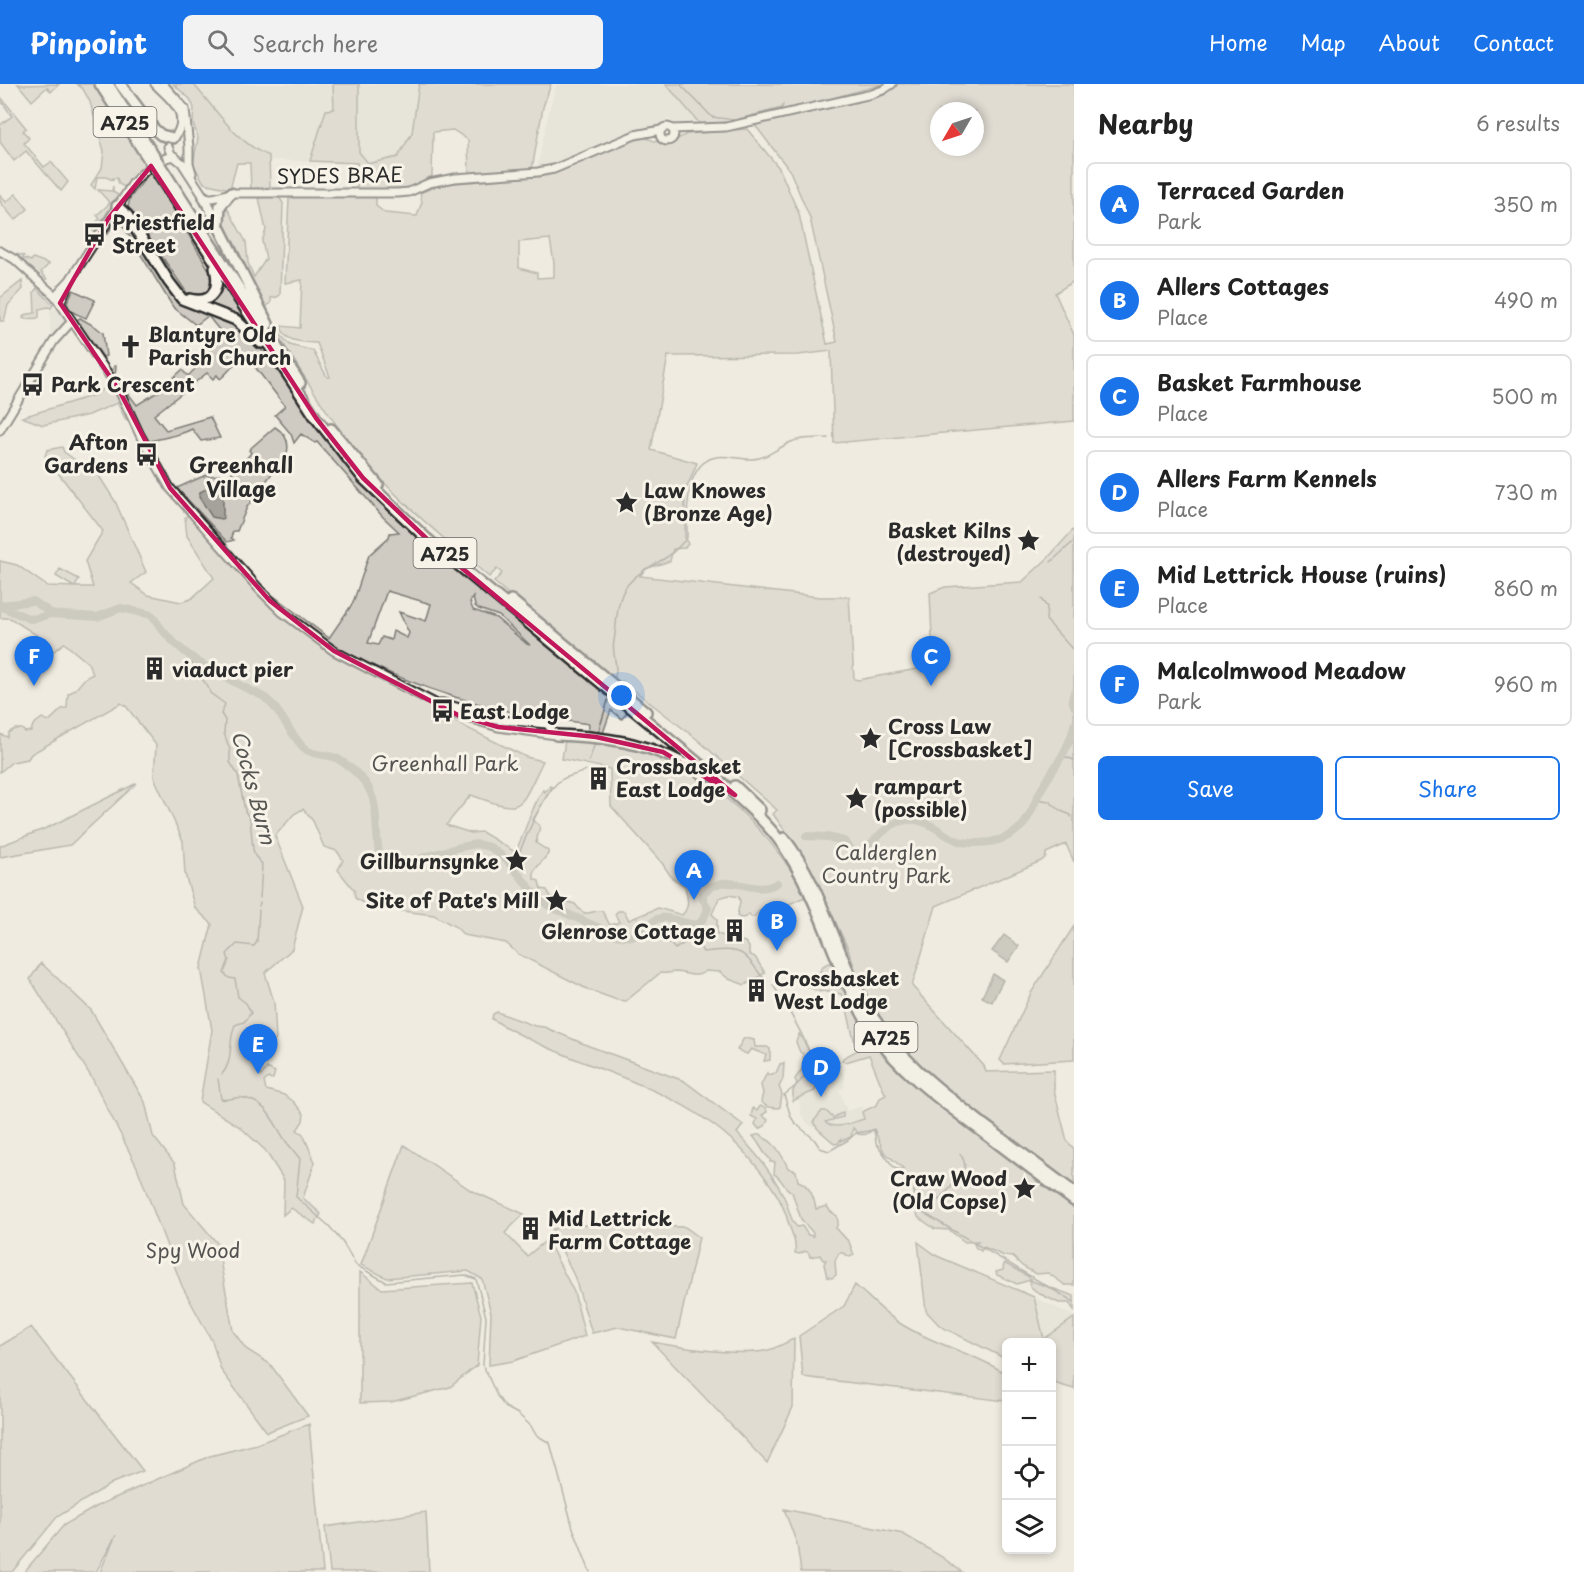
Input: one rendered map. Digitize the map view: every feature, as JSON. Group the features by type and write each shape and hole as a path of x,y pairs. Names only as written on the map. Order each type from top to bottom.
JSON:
{"highway":[{"name":"A725","path":"100,84 156,162 335,434 389,496 435,538 748,797 791,847 809,876 866,1006 900,1055 940,1090 1074,1192"},
{"name":"A725","path":"108,84 212,258 305,403"},
{"name":"A725","path":"120,84 156,132 174,137"},
{"path":"221,227 220,206 231,193"},
{"name":"A725","path":"204,197 293,372"},
{"name":"A725","path":"117,206 127,215 182,299 191,304 223,313 248,329 265,348 335,445 359,474 405,519 760,817 783,845 804,882 858,1006 874,1033 896,1060 933,1094 1074,1201"},
{"name":"A725","path":"146,244 183,294 194,301 206,299 217,288 217,277 212,258"},
{"path":"556,735 624,741 663,752 682,761 735,795"}],"main road":[{"path":"60,303 70,280 117,206 143,173 156,162 181,128 180,112 155,84"},
{"path":"163,84 185,109 189,163 195,181"},
{"path":"667,139 660,134 661,130 666,127 684,130 726,128 872,94 892,84"},
{"path":"667,139 674,134 672,129"},
{"name":"SYDES BRAE","path":"204,197 213,199 231,193 409,192 429,183 455,178 554,170 635,135 661,130"},
{"path":"648,134 667,139 684,130"},
{"path":"174,137 183,137 189,146"},
{"path":"156,162 184,156 189,146"},
{"path":"168,147 195,181 204,197"},
{"path":"0,251 14,259 60,303 119,390 140,435 170,488 282,612 334,651 458,715 498,727 556,735"},
{"path":"54,296 70,280"},
{"path":"0,430 54,341 72,321"}],"highlighted area":[{"path":"151,166 316,418 363,478 427,539 735,795 663,752 596,737 498,727 458,715 334,651 270,601 170,488 119,390 60,303 108,219"}],"shaded area":[{"path":"179,84 419,84 412,133 398,157 371,163 268,160 245,152"},
{"path":"557,84 666,84 700,124 672,124 668,118 657,128 633,132 566,160 537,168"},
{"path":"57,308 65,321 54,335 50,333 50,310"},
{"path":"208,488 223,495 223,518 221,519 212,517 199,497 200,492"},
{"path":"1004,935 1019,946 1008,962 992,951"},
{"path":"993,974 1003,980 992,1002 982,997"},
{"path":"839,1062 845,1078 844,1088 839,1090 847,1111 862,1106 863,1118 866,1121 863,1119 837,1127 830,1126 825,1122 839,1120 842,1112 832,1118 826,1111 819,1114 813,1122 818,1129 809,1125 801,1114 799,1098 812,1093 829,1079 830,1068"},
{"path":"1034,1297 1074,1316 1045,1338"}],"green space":[{"path":"18,84 59,84 51,92 47,87 32,101"},
{"path":"77,84 94,84 146,164 124,187 119,184 117,178 113,180 106,177 97,177 95,189 91,185 102,168 104,151 90,102 83,89"},
{"path":"173,84 193,84 236,134 269,156 270,187 251,189 250,163 237,163 230,189 204,183 193,164 198,138 193,123 194,108 190,99"},
{"path":"333,84 359,84 359,152 368,163 371,163 398,157 412,133 419,84 551,84 543,107 532,169 469,173 468,140 453,130 433,132 432,176 407,188 357,190 357,163 310,161 326,110 334,109"},
{"path":"666,84 884,84 788,110 716,124 700,124"},
{"name":"Calderglen Country Park","path":"898,84 1074,84 1074,281 1055,293 1074,335 1074,421 834,443 831,351 798,355 668,356 651,450 697,463 685,492 685,538 688,544 684,548 673,549 670,561 645,569 640,576 820,597 849,597 854,679 858,680 928,667 933,659 930,593 945,587 1022,582 1074,529 1074,862 1066,844 1046,853 1046,857 1041,861 936,906 912,986 984,1066 986,1072 1054,1070 1054,1090 1067,1141 1074,1149 1074,1185 926,1074 894,1037 872,1007 847,946 810,869 773,814 777,810 698,740 622,681 618,685 494,582 502,573 497,569 489,577 411,509 367,464 343,434 278,335 279,333 290,345 313,351 327,377 330,377 317,343 290,339 281,326 300,328 302,280 285,283 289,199 292,197 376,195 376,206 385,213 417,216 422,202 420,193 442,184 541,176 643,137 666,145 687,134 747,129 779,168 799,214 827,344 837,342 810,218 790,171 755,125 871,99","holes":["550,239 554,277 537,278 537,273 519,268 519,242"]},
{"path":"0,96 26,128 23,131 29,138 24,143 44,167 51,162 68,182 61,191 26,151 14,161 0,142 0,125 12,116"},
{"path":"151,171 211,273 213,287 201,296 187,293 128,207 130,198"},
{"path":"113,186 113,192 118,195 95,232 89,228 100,219 97,215 110,203 98,190 112,191"},
{"path":"16,194 28,209 15,220 0,202 0,195 6,202"},
{"path":"278,196 283,203 280,295 271,298 271,303 264,308 222,219 225,204 246,242 248,263 254,277 266,259 262,241 266,230 259,198"},
{"path":"117,218 123,219 128,225 183,304 226,319 251,336 372,495 410,531 628,711 622,719 611,710 602,736 588,734 589,724 512,712 458,698 376,667 350,654 303,624 281,606 270,593 329,638 353,603 369,555 389,537 390,533 399,532 317,442 301,434 294,443 291,434 275,415 285,406 245,354 220,379 217,375 213,379 207,373 154,415 166,430 210,417 220,438 201,441 192,429 151,441 153,451 114,377 112,371 114,366 116,366 115,376 137,405 167,386 169,390 175,384 172,379 182,370 188,376 201,363 199,360 215,344 220,331 208,316 196,325 173,307 122,224 113,224 108,234 108,227","holes":["387,591 431,604 426,621 399,612 409,633 407,638 393,631 391,640 382,637 378,645 368,643","473,597 475,606 499,616 530,645 496,618 473,610 470,602"]},
{"path":"16,254 31,261 33,258 49,264 41,272 47,279 45,281"},
{"path":"221,278 256,332 204,302"},
{"path":"22,281 23,289 8,305 4,321 0,321 0,298"},
{"path":"37,288 53,305 51,308 39,309 39,318 25,319 24,315 35,313 34,292"},
{"path":"73,290 95,300 86,318 74,313 68,306 67,303"},
{"path":"80,318 103,333 106,356 103,357 77,320"},
{"path":"110,384 128,419 126,420 117,403 89,415 43,425 22,417 95,395"},
{"path":"275,427 286,438 287,453 247,507 237,531 233,531 231,538 234,540 227,542 177,488 208,474 209,476 220,475 227,479 242,459 245,460 251,453 249,450"},
{"name":"Greenhall Park","path":"62,447 64,452 89,470 94,468 115,501 146,572 131,583 148,595 181,602 191,599 214,578 187,536 185,517 189,515 271,608 327,651 447,713 455,722 526,757 543,761 524,799 518,804 502,805 471,795 446,825 471,833 482,832 515,852 539,797 543,790 545,792 550,786 552,787 533,820 540,826 536,843 548,851 534,871 534,879 539,881 541,889 547,890 551,897 575,904 584,913 602,911 610,925 619,922 615,914 618,911 624,911 629,920 658,908 682,915 687,905 685,886 672,878 662,863 611,806 610,769 562,759 565,741 610,743 646,752 700,779 747,817 786,863 803,889 805,897 778,909 760,910 754,917 749,914 741,918 737,916 739,897 729,895 719,898 712,914 717,919 717,934 745,942 749,947 749,954 755,957 765,973 745,985 729,979 720,972 706,971 695,975 676,972 660,973 626,1001 617,1000 587,989 518,954 506,943 464,935 456,927 434,915 370,907 355,898 354,890 338,870 343,860 337,851 324,847 313,821 303,809 294,814 275,836 303,906 292,949 265,973 274,1002 276,1039 256,1066 261,1076 267,1068 275,1072 273,1079 268,1078 264,1082 266,1090 284,1095 293,1101 304,1114 303,1121 297,1130 303,1134 315,1162 303,1198 321,1214 315,1224 291,1208 283,1215 284,1180 265,1150 240,1127 200,1102 212,1030 201,968 212,924 195,908 185,874 183,841 154,777 156,745 126,706 121,703 31,754 28,759 12,762 0,772 0,734 7,737 9,732 15,729 31,731 33,725 42,718 49,721 62,709 67,708 68,694 75,690 85,678 93,674 88,663 64,643 54,651 43,655 35,651 32,646 38,636 10,618 0,618 0,561 17,565 47,586 74,587 56,576 60,569 79,579 75,587 93,587 85,561 103,531 45,456 47,450"},
{"path":"137,783 70,845 0,857 0,846 49,827"},
{"path":"1074,926 1074,1060 1004,1064 1000,1060 1031,993"},
{"name":"Spy Wood","path":"41,963 91,1010 145,1102 153,1136 175,1164 184,1204 217,1243 233,1331 246,1349 270,1364 308,1416 267,1432 221,1370 212,1341 182,1286 137,1167 92,1078 30,979"},
{"path":"828,963 832,963 837,970 834,981 827,982 827,985 835,988 839,986 841,989 843,986 863,1023 889,1059 924,1092 1074,1207 1074,1285 1065,1285 1048,1273 1036,1274 1022,1266 1013,1257 1004,1256 984,1247 981,1251 974,1244 978,1241 965,1242 949,1230 935,1229 918,1217 919,1209 916,1205 912,1178 895,1169 904,1169 884,1152 874,1129 861,1135 853,1128 851,1137 841,1141 841,1138 839,1143 835,1144 818,1129 813,1122 822,1111 826,1111 833,1118 843,1112 843,1117 825,1122 834,1126 844,1125 864,1119 862,1112 877,1105 880,1098 886,1095 869,1055 846,1062 842,1061 843,1058 858,1050 841,994 820,992 804,985 808,977 813,978 816,972 820,972"},
{"path":"497,1012 544,1027 684,1081 743,1125 737,1133 775,1180 797,1227 802,1226 808,1235 813,1236 801,1219 792,1192 774,1174 775,1162 770,1162 753,1136 761,1134 775,1145 788,1168 796,1171 798,1181 808,1188 813,1196 816,1209 827,1206 837,1216 836,1228 849,1242 854,1255 850,1257 839,1253 835,1261 836,1275 832,1278 827,1277 824,1264 826,1260 823,1260 820,1255 810,1257 805,1251 800,1254 795,1253 793,1236 778,1197 757,1167 730,1138 700,1115 667,1097 526,1038 492,1019 493,1014"},
{"path":"799,1034 810,1054 807,1077 808,1079 814,1072 817,1081 815,1091 793,1101 793,1091 797,1083 795,1079 804,1066 803,1054 796,1042"},
{"path":"744,1038 754,1040 755,1047 770,1049 770,1060 764,1061 766,1055 751,1049 747,1054 737,1050"},
{"path":"830,1059 839,1062 832,1066 831,1076 825,1081 822,1079 823,1070 819,1062"},
{"path":"784,1063 783,1079 779,1087 782,1094 780,1107 768,1107 761,1102 763,1093 761,1085 767,1073 768,1075 776,1073 780,1064"},
{"path":"760,1106 766,1108 767,1112 762,1115 768,1120 765,1126 759,1129 755,1124 757,1119 751,1116 753,1108 757,1111"},
{"path":"404,1145 472,1191 524,1214 505,1233 527,1256 547,1240 574,1292 585,1336 513,1361 489,1365 491,1313 482,1279 468,1271 387,1278 361,1265"},
{"path":"577,1225 685,1227 699,1237 676,1339 618,1327 592,1333 575,1278 552,1229"},
{"path":"918,1242 937,1256 1034,1297 1044,1338 1002,1338 1002,1357 940,1326 926,1311"},
{"path":"1004,1263 1032,1281 1074,1296 1074,1310 1069,1303 1059,1303 1038,1293 1030,1286 1030,1280 1017,1284 997,1275 996,1272 1003,1270"},
{"path":"360,1272 382,1289 472,1283 481,1316 477,1365 450,1387 391,1402 360,1403"},
{"path":"855,1285 901,1324 1002,1372 1002,1401 803,1377 799,1336 844,1306"},
{"path":"1074,1318 1074,1389 1057,1384 1056,1338 1045,1338"},
{"path":"31,1327 143,1471 112,1483 57,1517 12,1572 0,1572 0,1346"},
{"path":"794,1339 793,1407 767,1463 652,1342 708,1351 738,1353 772,1349"},
{"path":"309,1424 323,1572 100,1572 116,1535 96,1572 24,1572 64,1525 101,1504 210,1456 257,1444"},
{"path":"784,1509 903,1534 962,1572 801,1572 797,1544"},
{"path":"426,1512 429,1572 330,1572 325,1527"}],"waterway":[{"path":"680,84 712,117 735,120 782,108 783,104"},
{"path":"615,677 613,646 623,593 635,578 667,557 687,538 688,503 693,479 698,469 706,461 716,457 758,458 795,440 828,438"},
{"path":"1051,562 1074,541"},
{"path":"1041,599 1047,607 1046,620 1074,651"},
{"path":"2,605 33,601 53,614"},
{"path":"0,606 30,619 50,614 97,617 121,608 152,615 162,630 187,654 217,673 264,697 276,709 304,748 312,753 338,759 354,770 364,781 374,803 380,859 394,867 460,847 476,844 490,847 506,859 539,899 549,906 616,935 627,937 641,934 655,920 661,918 698,924 708,908 703,894 712,886 730,883 758,888 777,883"},
{"name":"Cocks Burn","path":"192,659 194,669 209,688 210,693 225,704 221,714 225,720 224,733 230,750 230,762 238,775 245,811 250,819 255,856 262,864 260,898"},
{"path":"1074,692 1072,699 1074,706"},
{"path":"598,733 609,697"},
{"path":"806,836 844,841 860,859 888,828 906,820 926,823 962,842 983,843 1003,838 1019,829 1028,817 1065,750 1074,725"},
{"path":"589,761 595,743"},
{"path":"1063,756 1074,760"},
{"path":"513,867 532,823 551,790 560,780 586,770"},
{"path":"1036,799 1049,801 1071,817"},
{"name":"Cocks Burn","path":"222,1074 230,1057 235,1025 244,1022 251,1013 246,1003 238,997 235,979 229,978 224,973 229,960 227,954 237,944 254,946 257,942 259,910"},
{"path":"694,925 697,929 697,942 703,952 727,950 739,952 748,959 766,981"},
{"path":"646,930 664,937 675,949 695,936"},
{"path":"773,985 796,1023 810,1055 811,1062 807,1072 784,1095 795,1123 814,1139 820,1148 829,1151 856,1133 874,1130 876,1143 895,1169 912,1178 916,1205 922,1212 1074,1302"},
{"name":"Cocks Burn","path":"218,1079 221,1099 241,1098 252,1101 259,1104 269,1114 300,1159 296,1197 329,1226 343,1243 356,1265 386,1282 465,1275 476,1279 486,1317 483,1365 497,1396 505,1407 518,1414 531,1426 536,1435 550,1443 573,1528 590,1572"},
{"path":"923,1212 933,1205 962,1173 965,1164 960,1154"}],"place":[{"name":"Priestfield Street","path":"94,234"},
{"name":"Blantyre Old Parish Church","path":"130,346"},
{"name":"Park Crescent","path":"33,384"},
{"name":"Afton Gardens","path":"146,454"},
{"name":"Law Knowes (Bronze Age)","path":"626,502"},
{"name":"Basket Kilns (destroyed)","path":"1029,541"},
{"name":"viaduct pier","path":"154,669"},
{"name":"Malcolmwood Meadow","path":"34,686"},
{"name":"Basket Farmhouse","path":"931,686"},
{"name":"East Lodge","path":"442,711"},
{"name":"Cross Law [Crossbasket]","path":"870,738"},
{"name":"Crossbasket East Lodge","path":"598,778"},
{"name":"rampart (possible)","path":"856,798"},
{"name":"Gillburnsynke","path":"517,861"},
{"name":"Site of Pate's Mill","path":"557,900"},
{"name":"Terraced Garden","path":"694,900"},
{"name":"Glenrose Cottage","path":"734,931"},
{"name":"Allers Cottages","path":"777,951"},
{"name":"Crossbasket West Lodge","path":"756,990"},
{"name":"Mid Lettrick House (ruins)","path":"258,1074"},
{"name":"Allers Farm Kennels","path":"821,1097"},
{"name":"Craw Wood (Old Copse)","path":"1025,1189"},
{"name":"Mid Lettrick Farm Cottage","path":"530,1229"}],"district":[{"name":"Greenhall Village","path":"241,476"}]}
